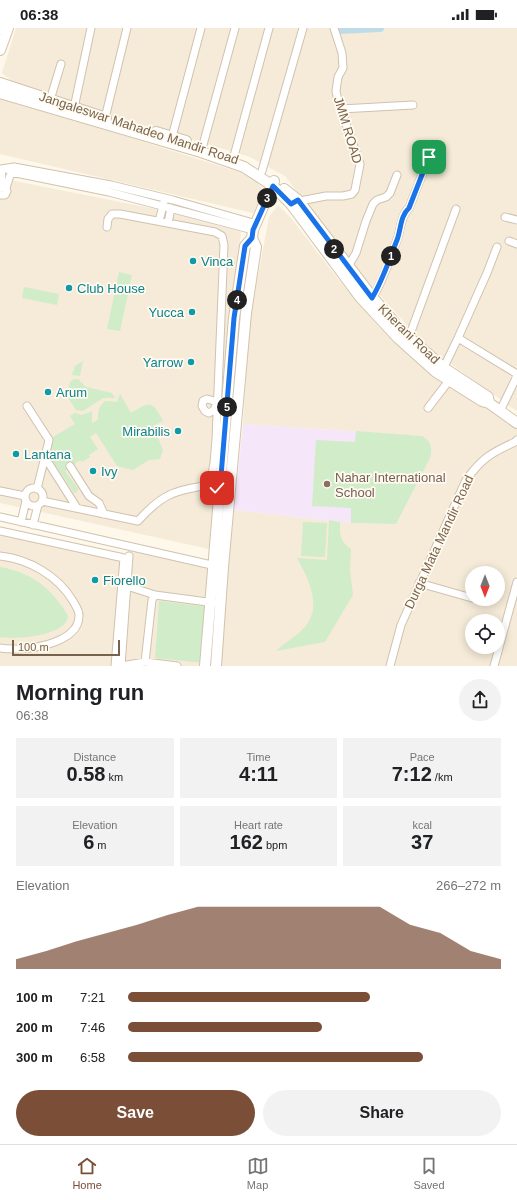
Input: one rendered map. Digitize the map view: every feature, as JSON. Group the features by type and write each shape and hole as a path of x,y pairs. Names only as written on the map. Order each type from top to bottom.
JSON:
{"main road":[{"path":"0,50 8,28"},
{"name":"Jangaleswar Mahadeo Mandir Road","path":"0,83 105,118 172,137 244,167 274,183"},
{"name":"Jangaleswar Mahadeo Mandir Road","path":"0,93 202,149 234,156 262,171 274,183"},
{"path":"218,566 217,487 220,404 245,246 254,231 274,183"},
{"name":"Kherani Road","path":"274,183 294,202 348,266 370,301 398,338 451,377 488,397 489,403 517,423"},
{"name":"Kherani Road","path":"294,202 343,276 442,371"},
{"path":"216,666 212,653 218,566 238,402 246,313 256,247 254,231"},
{"path":"206,666 212,653"}],"street":[{"path":"74,108 91,28"},
{"path":"105,118 127,28"},
{"path":"172,137 201,28"},
{"path":"202,149 235,28"},
{"path":"234,156 269,28"},
{"path":"262,171 303,28"},
{"name":"JMM ROAD","path":"294,202 326,196 343,196 352,194 355,190 360,164 336,91 338,77 343,68 342,53 334,28"},
{"path":"50,100 61,64"},
{"path":"341,109 413,105"},
{"path":"370,301 379,286 398,238 404,212 409,208 429,157"},
{"path":"2,189 5,170 28,172 111,185 165,198 254,231"},
{"path":"28,172 172,208 254,231"},
{"path":"343,276 356,253 366,220 373,204 390,193 397,175"},
{"path":"160,221 165,198"},
{"path":"168,223 172,208"},
{"path":"409,338 456,209"},
{"path":"0,491 26,498 30,505 40,503 76,508 138,521 152,506 169,495 188,488 210,485 214,463 220,404 224,245 222,236 215,232 120,214 112,214 108,219 107,227"},
{"path":"505,217 517,220"},
{"path":"508,242 517,244"},
{"path":"442,371 487,273 497,247"},
{"path":"458,338 517,375 500,412"},
{"path":"428,408 451,377"},
{"path":"220,404 238,402"},
{"path":"26,406 49,440 46,459 37,489"},
{"name":"Durga Mata Mandir Road","path":"390,666 401,625 466,480 476,466 492,453 517,440"},
{"path":"46,459 76,508"},
{"path":"70,466 89,496 99,503 104,514"},
{"path":"23,536 26,523 26,498 30,490 37,489 42,493 40,503 26,523"},
{"path":"0,518 218,566"},
{"path":"0,531 124,558 115,666"},
{"path":"0,556 16,559 47,574 63,588 79,613 79,621 76,627 70,634 57,641 30,649 16,650 0,648"},
{"path":"129,556 121,666 145,662 177,666"},
{"path":"419,583 465,596"},
{"path":"127,586 155,595 215,603"},
{"path":"494,666 516,587"},
{"path":"145,662 152,600 155,595"}],"shaded area":[{"path":"16,28 517,28 517,366 501,400 425,345 354,266 285,176 250,157 22,89 2,73"},
{"path":"0,96 251,176 265,191 253,213 0,154"},
{"path":"0,178 170,212 241,232 222,401 218,486 209,549 0,503"},
{"path":"278,205 291,218 338,279 380,328 440,380 517,428 517,666 119,666 128,548 222,566 218,645 234,510 351,523 396,524 422,436 243,424 249,325 269,217"},
{"path":"517,383 517,411 507,405"},
{"name":"Nahar International School","path":"243,424 422,436 427,439 432,451 430,458 396,524 351,523 234,510"},
{"path":"0,528 126,557 116,666 0,666"}],"green space":[{"path":"119,272 132,275 120,331 107,329"},
{"path":"24,287 59,294 57,305 22,298"},
{"path":"83,361 80,376 72,375 75,366"},
{"path":"74,379 78,379 86,387 112,393 115,398 103,398 83,411 76,410 67,396 70,382"},
{"path":"120,394 131,413 147,405 153,406 156,409 163,421 153,426 163,450 160,459 149,460 133,470 117,466 96,433 90,437 98,449 89,455 90,457 82,462 80,460 65,471 78,488 77,492 74,493 50,457 53,437 75,424 70,416 75,413 82,415 92,411 92,423 98,420 101,405 105,401 117,402"},
{"path":"356,431 422,436 430,445 430,458 396,524 351,523 351,508 312,506 316,440 355,442"},
{"path":"329,520 340,522 342,540 351,549 350,570 353,595 325,642 276,651 296,636 309,622 313,604 312,594 310,585 297,558 327,560"},
{"path":"303,522 327,523 325,557 301,556"},
{"path":"0,567 22,573 40,583 62,606 68,616 65,623 59,628 39,635 17,638 0,637"},
{"path":"159,601 208,607 205,663 155,658"}],"waterway":[{"path":"338,30 380,28"}],"place":[{"name":"Vinca","path":"193,261"},
{"name":"Club House","path":"69,288"},
{"name":"Yucca","path":"192,312"},
{"name":"Yarrow","path":"191,362"},
{"name":"Arum","path":"48,392"},
{"name":"Mirabilis","path":"178,431"},
{"name":"Lantana","path":"16,454"},
{"name":"Ivy","path":"93,471"},
{"name":"Nahar International School","path":"327,484"},
{"name":"Fiorello","path":"95,580"}],"route":[{"path":"217,488 220,488 234,318 245,246 252,238 253,230 273,186 291,204 298,200 319,230 372,298 379,286 398,238 404,212 409,208 429,157"}]}
